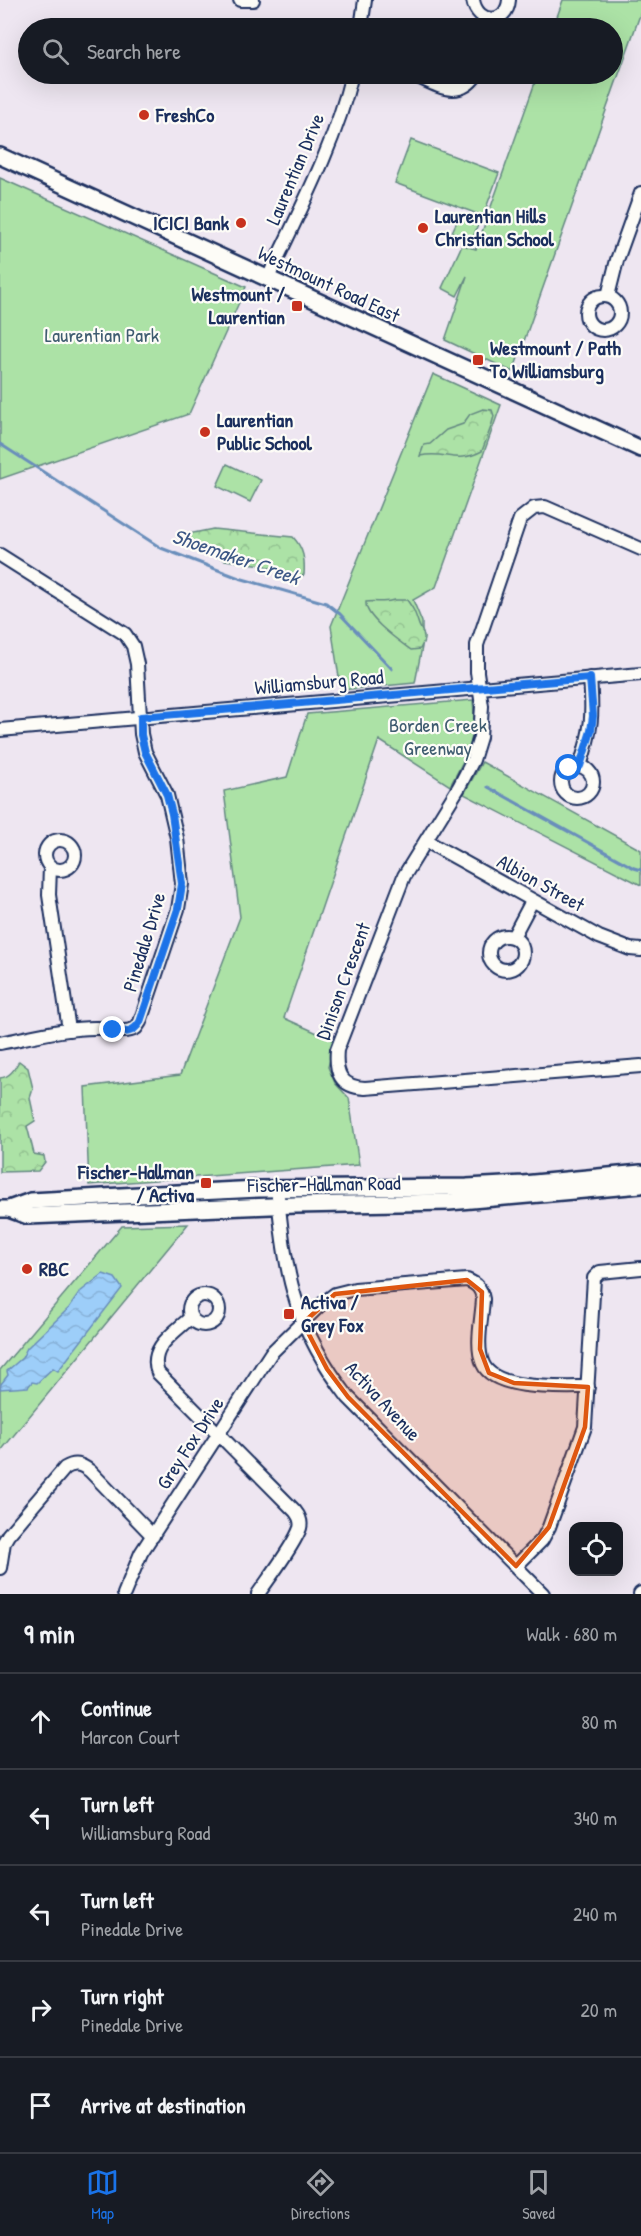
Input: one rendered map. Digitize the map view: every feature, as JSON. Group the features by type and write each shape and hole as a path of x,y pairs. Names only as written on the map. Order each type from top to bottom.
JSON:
{"main road":[{"name":"Westmount Road East","path":"0,156 641,450"},
{"name":"Fischer-Hallman Road","path":"4,1209 28,1216 278,1198 523,1184 641,1173"},
{"name":"Fischer-Hallman Road","path":"278,1198 449,1202 641,1185"}],"street":[{"path":"240,0 253,0"},
{"path":"362,18 365,0"},
{"path":"473,0 475,9 482,18"},
{"path":"496,18 508,9 509,0"},
{"name":"Laurentian Drive","path":"268,278 329,144 350,84"},
{"path":"437,84 458,90 468,84"},
{"path":"608,296 617,260 641,193"},
{"name":"Dinison Crescent","path":"641,549 545,507 534,508 527,512 516,528 477,645 482,706 480,737 473,760 404,876 338,1050 336,1064 342,1078 356,1088 641,1066"},
{"name":"Pinedale Drive","path":"0,1043 69,1030 102,1028 122,1032 136,1028 178,909 182,884 167,795 145,752 141,735 134,646 125,634 1,557"},
{"name":"Williamsburg Road","path":"0,730 641,674"},
{"path":"580,766 591,731 593,716 590,678"},
{"name":"Albion Street","path":"426,841 606,940 630,949 641,950"},
{"path":"50,867 49,896 69,1030"},
{"path":"513,937 532,901"},
{"name":"Activa Avenue","path":"278,1198 285,1262 292,1290 303,1323 327,1369 348,1397 543,1594"},
{"path":"516,1566 542,1540 549,1527 585,1427 594,1278 605,1271 641,1268"},
{"name":"Grey Fox Drive","path":"124,1594 141,1553 271,1353 335,1294 355,1289 467,1280 474,1282 482,1292 480,1349 483,1366 489,1373 496,1378 514,1383 588,1387"},
{"path":"190,1318 168,1337 157,1351 154,1359 158,1373 295,1511 301,1522 293,1541 258,1594"},
{"path":"0,1568 4,1542 8,1535 65,1468 71,1464 78,1464 90,1471 153,1536"}],"highlighted area":[{"path":"467,1280 482,1292 480,1349 489,1373 514,1383 588,1387 585,1427 549,1527 516,1566 348,1397 327,1369 303,1323 335,1294"}],"green space":[{"path":"563,0 641,0 641,12 623,63 623,18 557,18"},
{"path":"534,84 615,84 513,372 445,340 467,276 457,296 442,288 462,245 476,249"},
{"path":"411,140 499,173 483,216 395,183"},
{"name":"Laurentian Park","path":"0,178 246,287 189,414 0,479"},
{"path":"460,215 480,220 472,240 452,232"},
{"path":"433,374 501,405 436,587 413,600 422,622 422,647 415,683 341,690 331,626"},
{"path":"483,409 492,410 494,416 482,451 465,457 420,456 424,445 430,444 446,430 463,424 470,414"},
{"path":"227,464 261,480 250,502 217,486"},
{"path":"213,529 293,537 303,555 304,575 297,578 263,565 225,560 183,540 183,535"},
{"path":"407,600 414,610 424,634 420,649 411,650 370,615 366,602"},
{"path":"473,700 474,725 470,745 450,786 379,740 284,1018 335,1041 328,1067 335,1083 349,1098 359,1165 89,1185 85,1087 180,1075 240,917 224,791 287,777 307,714"},
{"name":"Borden Creek Greenway","path":"482,762 641,850 641,885 464,794"},
{"path":"19,1061 28,1068 33,1089 30,1098 35,1121 27,1126 34,1154 44,1156 45,1162 38,1171 0,1172 0,1078 9,1075"},
{"path":"188,1224 0,1452 0,1370 122,1226"}],"water":[{"path":"103,1274 115,1278 122,1288 58,1371 53,1368 37,1383 32,1382 28,1387 0,1389 8,1375 7,1371 22,1358 27,1348 69,1308 80,1292"}],"waterway":[{"name":"Shoemaker Creek","path":"0,444 161,548 239,578 326,603 340,614 392,669"},
{"name":"Shoemaker Creek","path":"488,787 641,870"}],"place":[{"name":"FreshCo","path":"144,115"},
{"name":"ICICI Bank","path":"241,223"},
{"name":"Laurentian Hills Christian School","path":"423,228"},
{"name":"Westmount / Laurentian","path":"297,306"},
{"name":"Westmount / Path To Williamsburg","path":"478,360"},
{"name":"Laurentian Public School","path":"205,432"},
{"name":"Fischer-Hallman / Activa","path":"206,1183"},
{"name":"RBC","path":"27,1269"},
{"name":"Activa / Grey Fox","path":"289,1314"}],"route":[{"path":"113,1030 130,1031 140,1022 178,909 182,884 172,814 167,795 145,752 141,735 141,717 590,678 593,716 591,731 580,766 569,768"}]}
